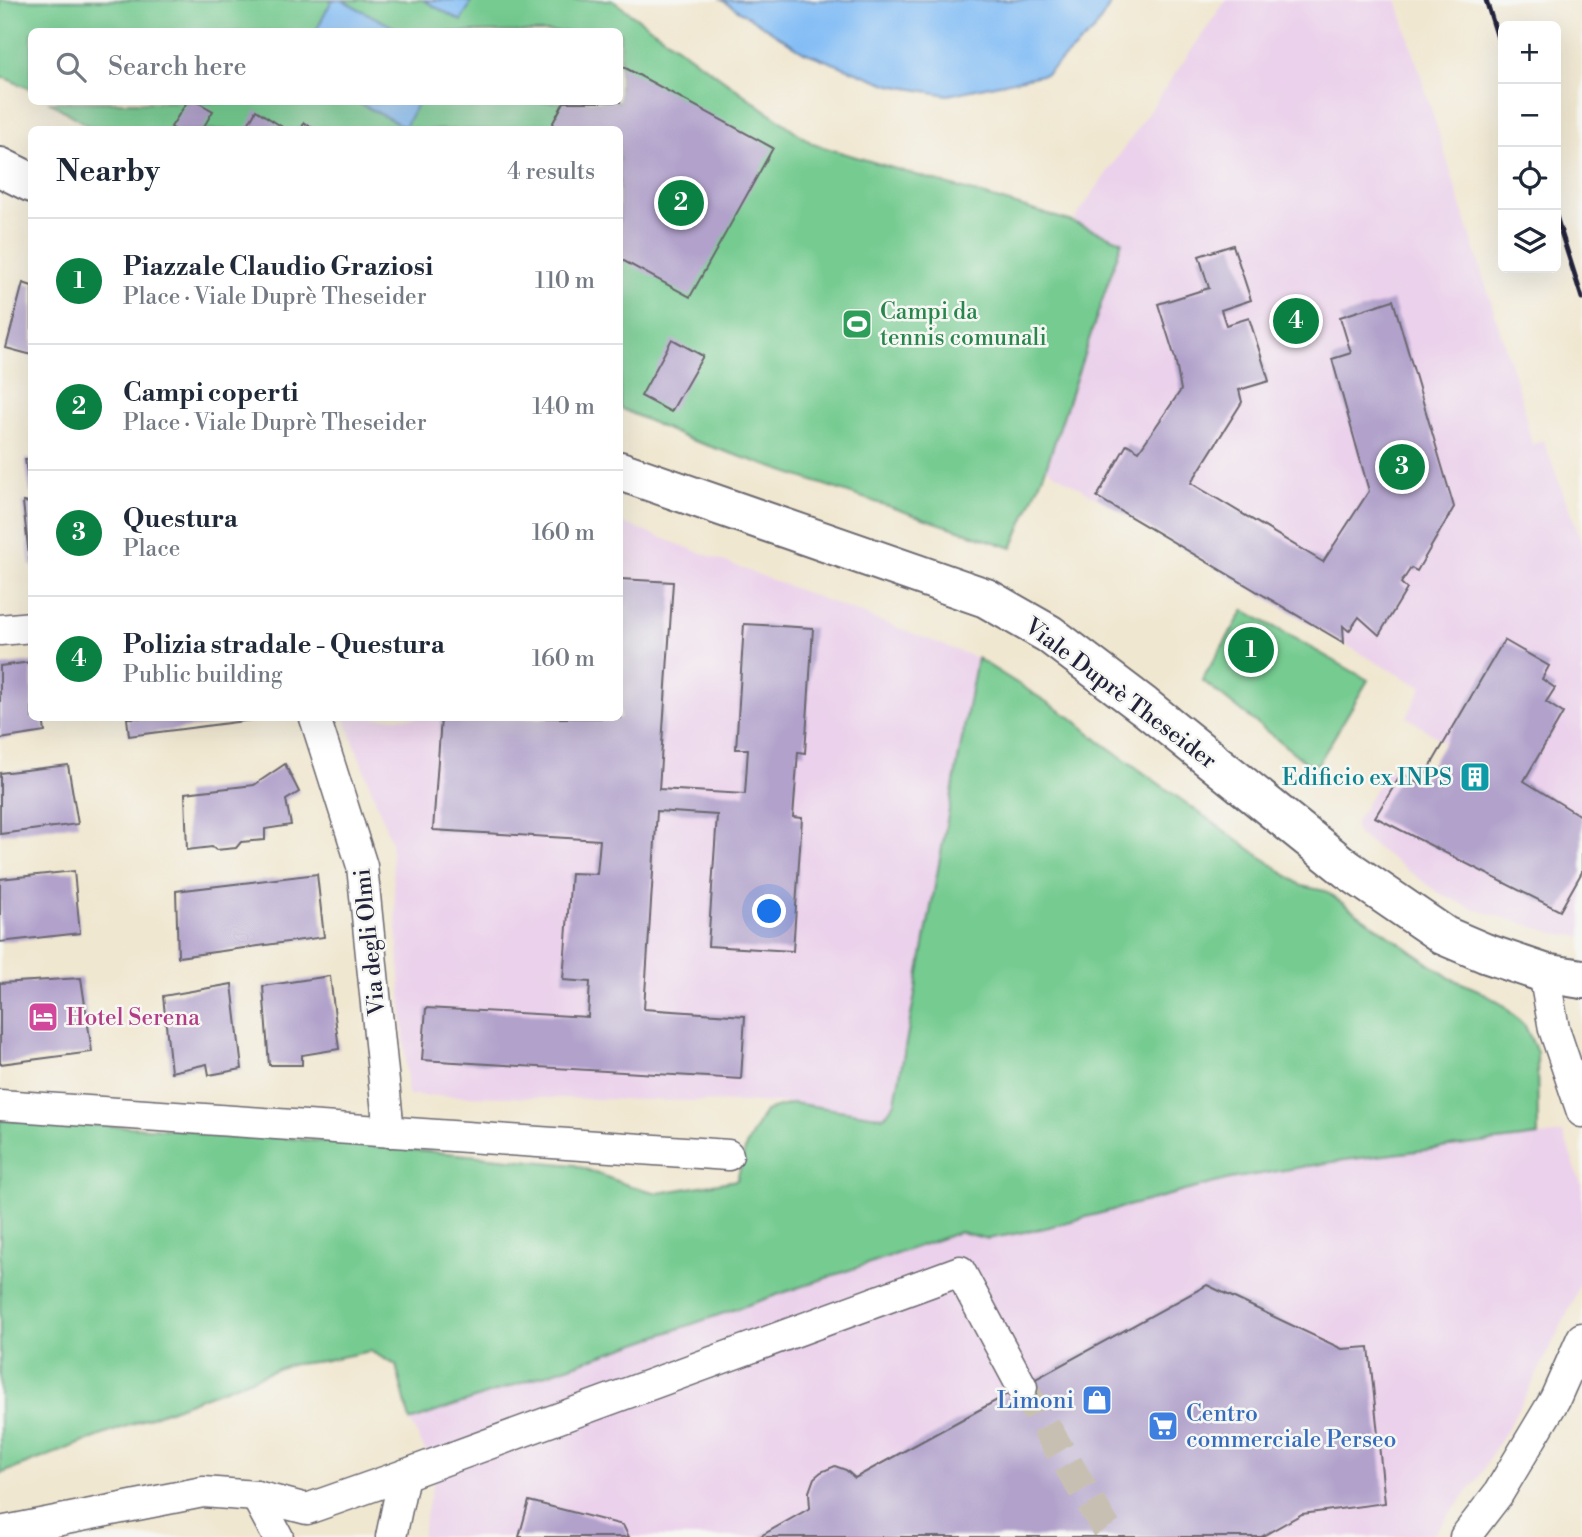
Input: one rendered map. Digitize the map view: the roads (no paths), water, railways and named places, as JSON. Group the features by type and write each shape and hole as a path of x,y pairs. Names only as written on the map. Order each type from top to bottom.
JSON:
{"street":[{"path":"0,167 28,181"},
{"name":"Viale Duprè Theseider","path":"623,472 986,598 1049,634 1144,706 1347,869 1445,936 1544,973 1582,979"},
{"path":"0,630 28,627"},
{"name":"Via degli Olmi","path":"316,721 362,866 389,1132"},
{"path":"1347,869 1421,908 1470,928 1559,951 1582,953"},
{"path":"1544,973 1554,1029 1582,1112"},
{"path":"0,1105 728,1154"},
{"path":"0,1532 203,1492 256,1496 307,1508 960,1271 1022,1387"},
{"path":"1465,1537 1498,1494 1555,1399 1582,1338"},
{"path":"391,1537 404,1475"},
{"path":"256,1496 278,1537"}],"water":[{"path":"332,0 342,0 395,28 318,28"},
{"path":"423,0 465,0 471,3 461,21"},
{"path":"722,0 1113,0 1094,31 1046,74 948,95 890,85 804,52"},
{"path":"363,105 416,105 403,126"}],"tunnel":[{"path":"1022,1387 1111,1537"}],"railway":[{"path":"1486,0 1498,38"},
{"path":"1561,232 1582,298"}],"place":[{"name":"Campi coperti","path":"681,203"},
{"name":"Polizia stradale - Questura","path":"1296,321"},
{"name":"Campi da tennis comunali","path":"857,324"},
{"name":"Questura","path":"1402,467"},
{"name":"Piazzale Claudio Graziosi","path":"1251,650"},
{"name":"Edificio ex INPS","path":"1475,777"},
{"name":"Hotel Serena","path":"43,1017"},
{"name":"Limoni","path":"1097,1400"},
{"name":"Centro commerciale Perseo","path":"1163,1426"}]}
